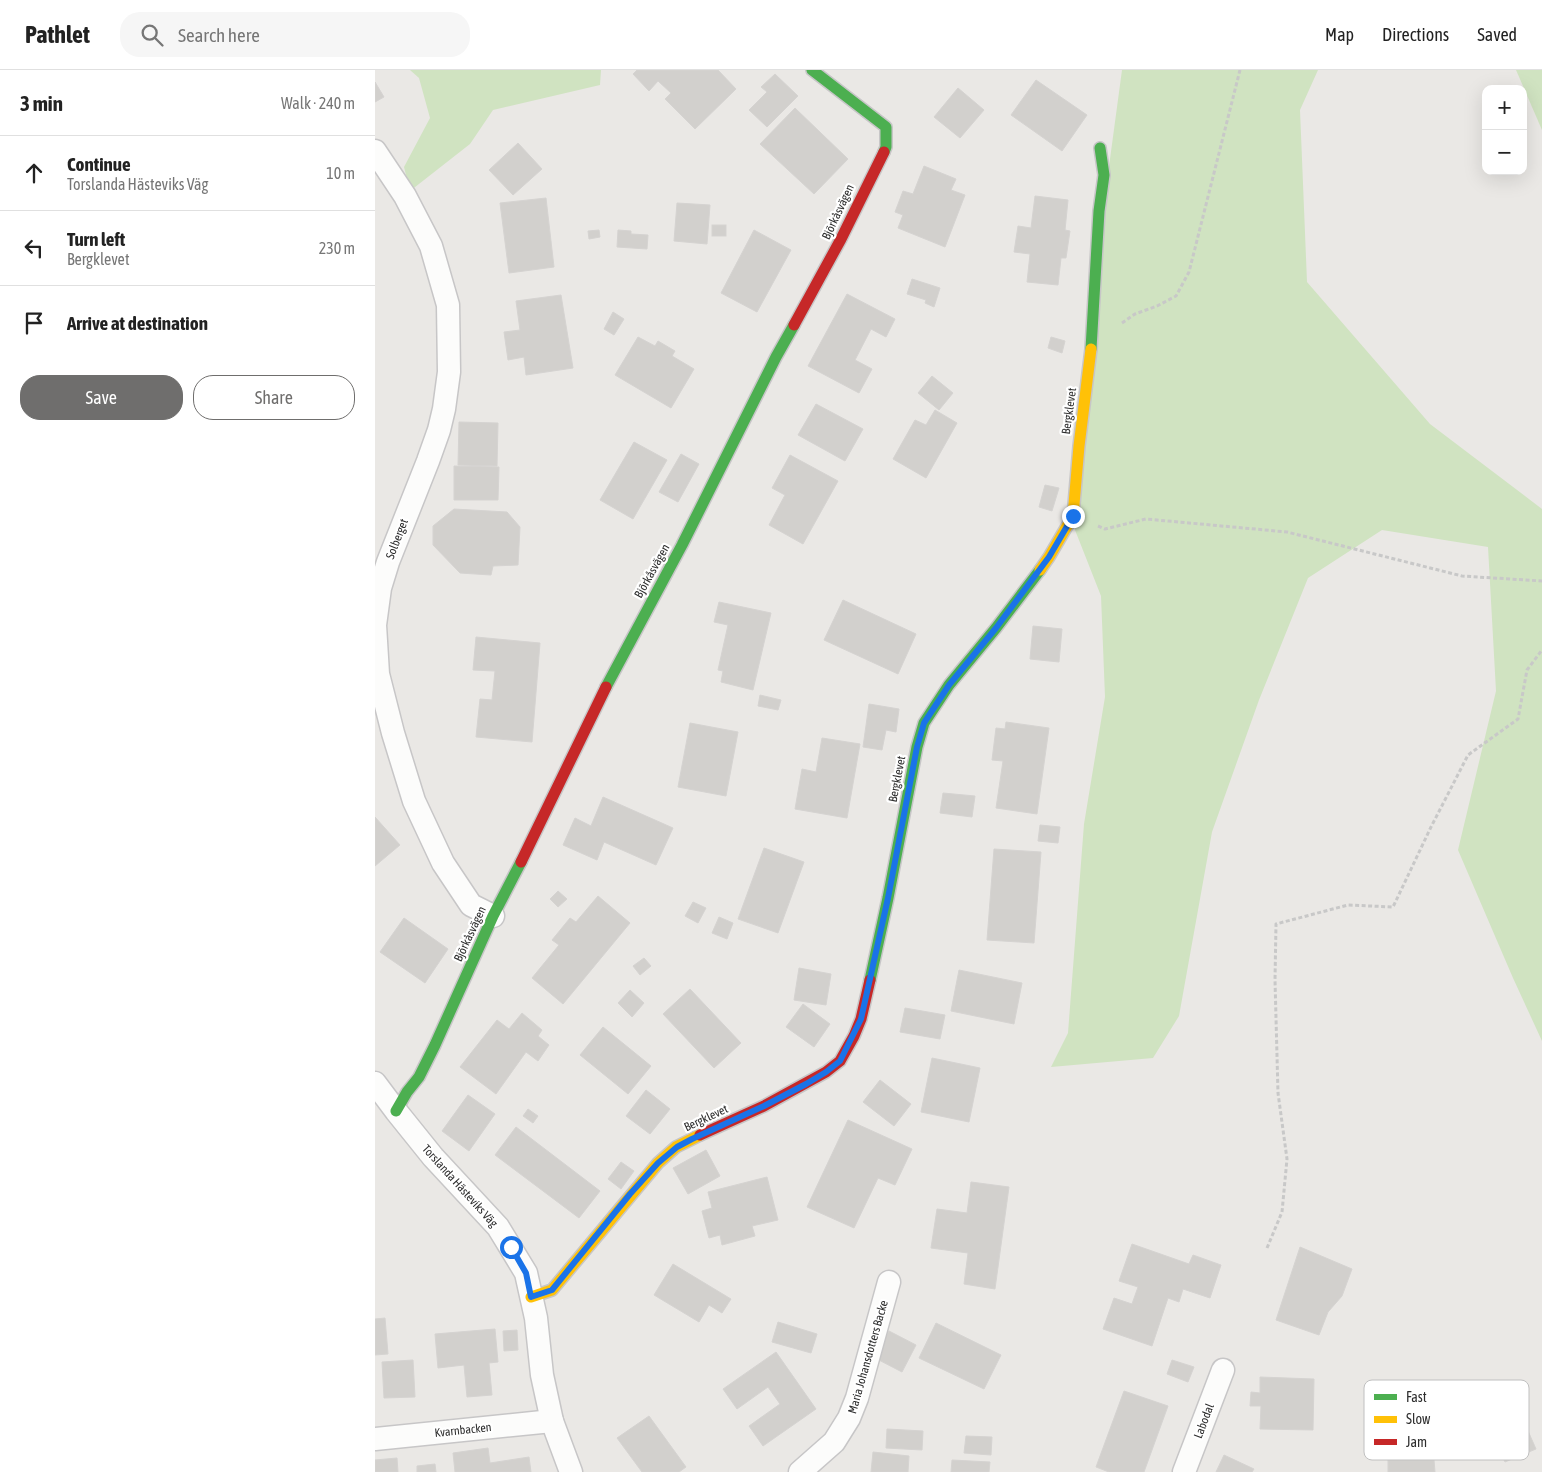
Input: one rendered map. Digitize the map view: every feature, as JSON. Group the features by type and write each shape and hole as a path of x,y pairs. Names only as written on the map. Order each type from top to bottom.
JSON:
{"street":[{"name":"Björkåsvägen","path":"396,1112 407,1092 419,1077 435,1045 493,916 620,660 682,546 776,357 841,238 886,147 886,128 812,70"},
{"name":"Bergklevet","path":"531,1297 552,1290 630,1194 658,1163 677,1147 764,1106 826,1072 840,1061 861,1019 888,898 917,747 924,723 949,685 996,628 1049,557 1073,516 1079,446 1092,343 1099,211 1104,175 1100,148"},
{"name":"Solberget","path":"375,151 405,196 431,246 448,305 449,372 439,430 388,562 380,588 375,626 379,674 393,733 414,801 443,864 471,905 493,916"},
{"name":"Torslanda Hästeviks Väg","path":"375,1083 433,1157 498,1227 526,1273 535,1318 542,1375 552,1421 571,1472"},
{"name":"Maria Johansdotters Backe","path":"800,1472 834,1442 849,1418 857,1398 889,1282"},
{"name":"Labodal","path":"1184,1472 1223,1370"},
{"name":"Kvarnbacken","path":"375,1439 552,1421"}],"path":[{"path":"1092,343 1135,314 1157,306 1176,296 1189,272 1240,70"},
{"path":"1073,516 1105,529 1146,519 1287,532 1462,576 1542,581"},
{"path":"1267,1248 1283,1212 1287,1159 1278,1093 1275,980 1276,924 1348,905 1393,906 1468,755 1518,719 1527,670 1542,650"}],"green space":[{"path":"410,70 601,70 600,85 493,110 470,144 410,191 404,167 430,118 419,78"},
{"path":"1122,70 1318,70 1300,110 1307,282 1430,424 1542,509 1542,1041 1458,850 1496,691 1488,547 1382,530 1308,578 1259,700 1212,832 1179,1016 1153,1058 1051,1067 1068,1033 1084,824 1105,697 1101,596 1075,530 1105,196"},
{"path":"1516,70 1542,70 1542,130 1527,95 1527,85 1522,85"}],"building":[{"path":"637,70 718,70 736,89 695,129 665,99 671,93 658,81 649,91 633,74"},
{"path":"775,74 798,96 767,127 749,110 767,92 761,87"},
{"path":"1036,80 1087,115 1062,151 1011,115"},
{"path":"375,82 384,97 375,102"},
{"path":"958,88 984,110 960,138 934,117"},
{"path":"795,108 848,159 814,194 760,144"},
{"path":"518,143 542,169 513,195 489,170"},
{"path":"924,166 956,179 951,190 965,195 945,247 898,228 903,215 895,212 903,191 913,194"},
{"path":"1035,196 1068,200 1065,230 1070,231 1066,258 1061,258 1058,285 1027,282 1030,254 1014,252 1018,226 1031,228"},
{"path":"546,198 554,267 509,273 500,203"},
{"path":"677,203 710,205 707,244 674,241"},
{"path":"712,225 726,225 726,236 712,236"},
{"path":"599,230 600,237 589,239 588,231"},
{"path":"618,230 631,231 631,234 648,235 647,249 617,247"},
{"path":"754,230 791,250 757,312 721,293"},
{"path":"912,279 940,288 934,307 925,303 926,300 907,294"},
{"path":"847,294 895,319 886,337 871,329 855,360 872,369 859,393 808,366"},
{"path":"561,295 573,368 526,375 524,357 508,360 504,332 520,330 516,301"},
{"path":"613,312 624,319 614,335 604,329"},
{"path":"638,337 655,346 658,341 675,351 672,356 694,369 671,408 615,375"},
{"path":"1051,337 1065,341 1062,353 1048,348"},
{"path":"932,376 953,393 939,410 918,393"},
{"path":"816,404 863,429 845,461 798,435"},
{"path":"935,410 957,423 926,478 893,459 915,420 926,425"},
{"path":"459,422 498,423 497,466 458,465"},
{"path":"634,442 667,460 633,519 600,500"},
{"path":"681,454 699,464 678,502 659,492"},
{"path":"790,455 838,481 803,544 769,525 785,495 772,488"},
{"path":"454,466 499,467 498,500 454,500"},
{"path":"1045,485 1059,488 1052,511 1039,507"},
{"path":"454,509 507,512 520,527 518,565 493,566 491,575 460,573 433,545 433,526"},
{"path":"843,600 916,634 898,674 824,640"},
{"path":"719,602 771,613 753,690 721,682 723,671 718,670 728,625 714,622"},
{"path":"1033,626 1062,629 1059,662 1030,659"},
{"path":"476,637 540,643 532,742 476,737 480,699 492,700 495,671 473,670"},
{"path":"760,695 781,700 778,710 758,706"},
{"path":"869,704 899,709 896,732 886,730 882,750 863,747"},
{"path":"1006,722 1049,728 1037,814 996,808 1003,761 992,760 996,728 1005,729"},
{"path":"690,723 738,732 726,796 678,787"},
{"path":"822,738 860,744 847,818 795,809 802,769 816,772"},
{"path":"943,793 975,796 972,817 940,813"},
{"path":"603,797 673,828 656,865 604,842 597,860 563,845 575,818 591,826"},
{"path":"375,817 400,845 375,866"},
{"path":"1040,825 1060,827 1058,843 1038,841"},
{"path":"764,848 804,862 778,933 738,919"},
{"path":"994,849 1041,852 1034,943 987,940"},
{"path":"558,891 567,899 558,907 550,899"},
{"path":"598,896 630,923 563,1004 532,978 559,945 552,940 570,918 576,922"},
{"path":"693,902 706,908 698,923 685,916"},
{"path":"719,917 733,923 727,939 712,933"},
{"path":"404,918 448,949 425,983 380,952"},
{"path":"644,958 651,966 640,975 633,966"},
{"path":"799,968 831,974 826,1005 794,1000"},
{"path":"959,970 1022,983 1014,1024 951,1011"},
{"path":"690,989 741,1043 714,1068 663,1014"},
{"path":"630,990 644,1003 632,1017 618,1003"},
{"path":"803,1004 830,1024 814,1047 786,1027"},
{"path":"905,1008 945,1015 940,1039 900,1032"},
{"path":"522,1013 542,1030 538,1036 549,1045 538,1061 526,1052 496,1094 460,1067 497,1020 509,1029"},
{"path":"603,1027 651,1066 628,1094 580,1055"},
{"path":"932,1058 980,1068 969,1122 921,1112"},
{"path":"880,1080 911,1104 894,1126 863,1102"},
{"path":"646,1090 670,1109 650,1134 626,1116"},
{"path":"468,1095 495,1114 469,1151 442,1131"},
{"path":"528,1109 538,1116 533,1123 523,1116"},
{"path":"848,1120 912,1149 895,1185 878,1178 854,1228 807,1207"},
{"path":"516,1127 600,1191 579,1218 495,1155"},
{"path":"706,1150 720,1176 688,1194 673,1168"},
{"path":"621,1162 634,1171 621,1189 608,1179"},
{"path":"767,1177 778,1220 752,1226 755,1236 722,1245 720,1235 709,1238 702,1211 712,1208 708,1192"},
{"path":"971,1182 1009,1187 995,1289 964,1284 968,1253 931,1248 937,1209 967,1213"},
{"path":"1132,1244 1189,1264 1193,1255 1221,1265 1210,1298 1183,1289 1179,1302 1168,1298 1152,1346 1103,1329 1114,1298 1132,1304 1138,1287 1119,1281"},
{"path":"1300,1247 1352,1269 1342,1296 1328,1312 1319,1335 1276,1320"},
{"path":"673,1264 731,1299 722,1313 709,1305 699,1322 654,1295"},
{"path":"385,1318 388,1354 375,1355 375,1319"},
{"path":"778,1322 817,1334 811,1353 772,1342"},
{"path":"936,1323 1001,1355 984,1389 919,1358"},
{"path":"495,1329 498,1362 489,1363 492,1395 467,1397 464,1365 438,1368 435,1334"},
{"path":"517,1330 518,1350 504,1351 503,1331"},
{"path":"889,1331 916,1345 902,1372 875,1358"},
{"path":"776,1352 816,1409 763,1446 749,1426 780,1404 768,1387 737,1409 723,1389"},
{"path":"413,1360 415,1397 384,1398 382,1362"},
{"path":"1172,1360 1194,1367 1188,1382 1167,1374"},
{"path":"1260,1377 1314,1379 1313,1430 1260,1429 1261,1406 1250,1406 1251,1392 1260,1393"},
{"path":"1124,1391 1168,1406 1144,1472 1109,1472 1096,1467"},
{"path":"649,1416 686,1467 679,1472 642,1472 617,1438"},
{"path":"887,1429 923,1431 922,1450 886,1448"},
{"path":"1529,1433 1536,1449 1529,1452"},
{"path":"966,1436 992,1437 991,1455 964,1453"},
{"path":"488,1448 490,1463 529,1457 531,1472 455,1472 453,1453"},
{"path":"873,1452 909,1456 908,1472 871,1472"},
{"path":"1224,1455 1254,1469 1252,1472 1216,1472"},
{"path":"397,1458 398,1472 375,1472 375,1460"},
{"path":"952,1460 990,1462 989,1472 951,1472"},
{"path":"1388,1460 1434,1460 1435,1472 1388,1472"},
{"path":"435,1464 436,1472 417,1472 417,1466"}],"traffic: fast":[{"path":"812,70 886,127 886,147 884,152"},
{"path":"1091,349 1099,211 1104,175 1100,148"},
{"path":"606,687 682,545 776,357 794,325"},
{"path":"870,980 917,747 924,723 949,685 1040,570"},
{"path":"396,1111 407,1092 419,1077 493,916 521,862"}],"traffic: slow":[{"path":"1040,570 1073,516 1079,446 1091,349"},
{"path":"531,1297 552,1290 658,1163 676,1147 700,1135"}],"traffic: jam":[{"path":"794,325 841,239 884,152"},
{"path":"521,862 606,687"},
{"path":"700,1135 764,1106 826,1072 840,1061 861,1019 870,980"}],"route":[{"path":"511,1247 526,1273 531,1297 552,1290 630,1194 658,1163 677,1147 806,1084 840,1061 861,1019 888,898 917,747 924,723 949,685 996,628 1049,557 1073,516"}]}
